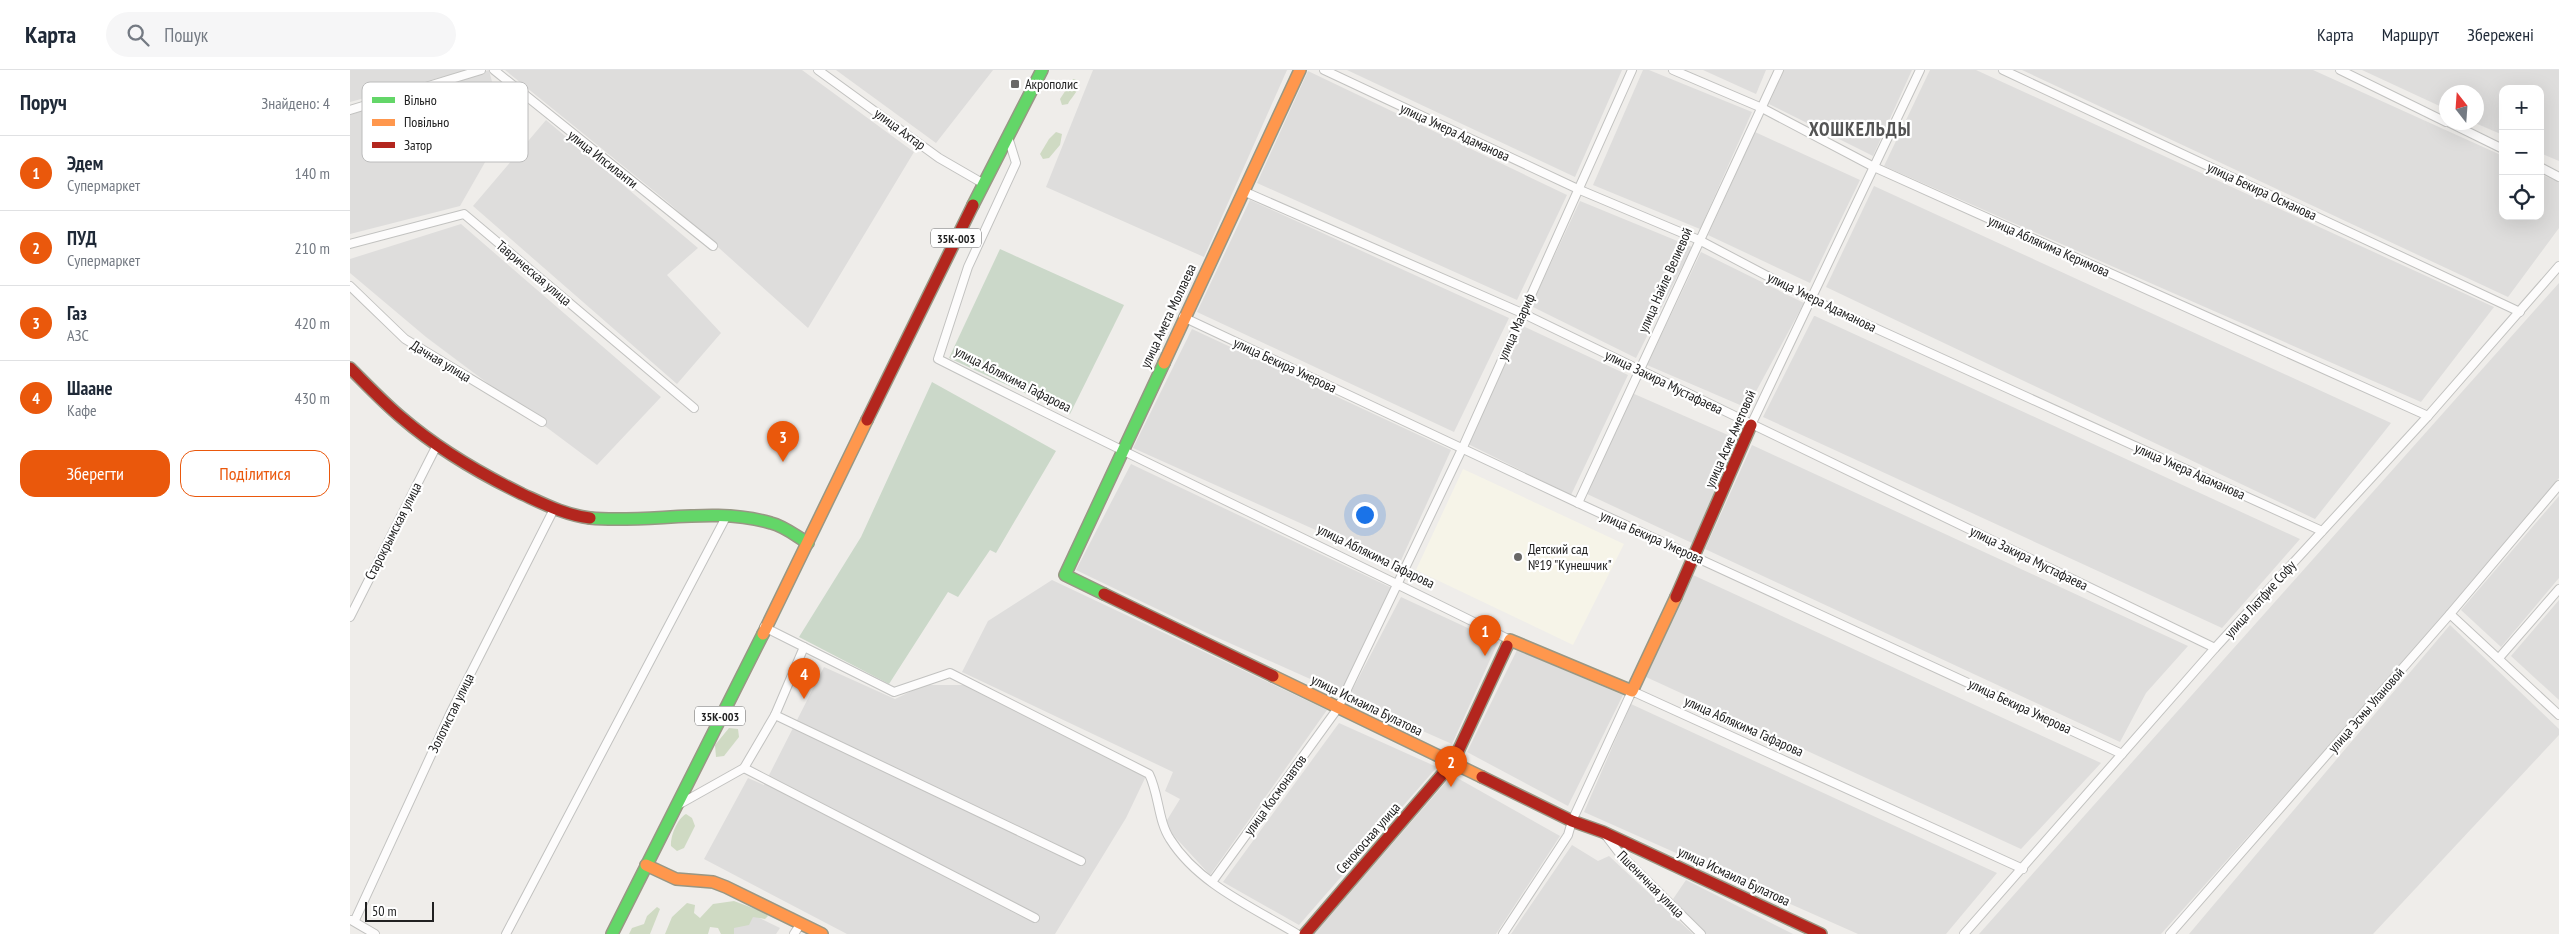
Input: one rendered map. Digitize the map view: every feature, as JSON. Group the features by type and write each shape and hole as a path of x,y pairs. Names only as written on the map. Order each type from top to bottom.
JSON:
{"street":[{"path":"442,82 481,70"},
{"name":"улица Ипсиланти","path":"494,70 509,82"},
{"name":"улица Ахтар","path":"818,70 939,158 984,184"},
{"name":"35К-003","path":"612,934 764,627 808,543 928,292 1042,70"},
{"name":"улица Амета Моллаева","path":"1065,575 1124,452 1183,318 1300,70"},
{"name":"улица Умера Адаманова","path":"1324,70 1580,190 1699,240 1811,299 2322,530"},
{"name":"улица Маариф","path":"1399,583 1580,190 1632,70"},
{"name":"улица Аблякима Керимова","path":"1673,70 1762,108 1874,167 2428,416"},
{"name":"улица Найле Велиевой","path":"1578,503 1641,371 1699,240 1779,70"},
{"name":"улица Асие Аметовой","path":"1572,821 1695,556 1752,425 1920,70"},
{"name":"улица Бекира Османова","path":"2003,70 2520,312"},
{"path":"2340,70 2439,118"},
{"name":"улица Ипсиланти","path":"528,97 713,246"},
{"path":"350,110 362,106"},
{"path":"2464,130 2499,147"},
{"name":"улица Аблякима Гафарова","path":"1008,137 1016,163 968,267 938,359 1124,452 1399,583 1510,640 1632,691 2023,869"},
{"path":"2544,170 2559,177"},
{"name":"улица Закира Мустафаева","path":"1243,191 1522,313 2215,648"},
{"name":"Таврическая улица","path":"350,244 464,214 694,408"},
{"name":"улица Лютфие Софу","path":"1964,934 2215,648 2428,416 2559,266"},
{"name":"Дачная улица","path":"350,286 405,339 542,422"},
{"name":"улица Бекира Умерова","path":"1183,318 2122,754"},
{"path":"350,368 402,418 436,446 489,478 554,509 575,516 613,520 741,516 773,523 808,543"},
{"name":"Старокрымская улица","path":"350,617 436,446"},
{"name":"улица Эсмы Улановой","path":"2170,934 2450,614 2559,485"},
{"name":"Золотистая улица","path":"352,920 450,714 554,509"},
{"path":"506,934 726,517"},
{"name":"улица Исмаила Булатова","path":"1065,575 1572,821 1603,832 1821,934"},
{"name":"улица Космонавтов","path":"1212,882 1338,708 1399,583"},
{"path":"2499,658 2559,589"},
{"path":"2450,614 2559,716"},
{"path":"764,627 894,692 950,673 1149,774 1156,788 1169,839 1197,870 1212,882 1297,934"},
{"path":"1453,762 1510,640"},
{"path":"676,806 744,768 774,715 804,647"},
{"path":"774,715 1081,861"},
{"name":"Сенокосная улица","path":"1305,934 1453,762"},
{"path":"744,768 1035,918"},
{"path":"1503,934 1568,835 1572,821"},
{"name":"Пшеничная улица","path":"1603,832 1620,854 1701,934"},
{"path":"646,865 676,879 707,882 726,887 822,934"},
{"path":"352,920 375,934"},
{"path":"794,934 801,923"}],"shaded area":[{"path":"350,70 468,70 424,82 362,82 362,99 350,102"},
{"path":"489,70 492,82 452,82"},
{"path":"505,70 802,70 914,152 808,328 670,204 528,89 528,82 520,82"},
{"path":"836,70 993,70 936,143"},
{"path":"1093,70 1287,70 1204,257 1046,187"},
{"path":"1347,70 1622,70 1575,177"},
{"path":"1643,70 1649,70 1752,112 1700,229 1593,185"},
{"path":"1703,70 1766,70 1756,94"},
{"path":"1784,70 1912,70 1873,156 1769,104"},
{"path":"1930,70 1976,70 2494,307 2421,402 1884,166"},
{"path":"2022,70 2313,70 2439,127 2439,130 2446,130 2499,154 2499,220 2544,220 2544,176 2559,182 2559,228 2508,297"},
{"path":"2362,70 2559,70 2559,161 2544,155 2544,85 2499,85 2499,133 2484,127 2484,85 2439,85 2439,106"},
{"path":"1308,71 1567,195 1517,300 1257,183"},
{"path":"362,111 362,162 485,162 460,206 350,234 350,115"},
{"path":"546,120 698,248 667,275 721,333 677,384 473,206 510,162 528,162 528,141"},
{"path":"1755,132 1860,180 1810,283 1708,235"},
{"path":"1874,186 2391,423 2315,519 1826,287"},
{"path":"1250,200 1509,318 1454,432 1197,312"},
{"path":"1580,201 1692,247 1636,358 1531,306"},
{"path":"461,224 661,397 597,465 426,337 350,273 350,259"},
{"path":"1701,252 1804,303 1747,408 1647,365"},
{"path":"2559,283 2559,478 2405,660 2161,934 1979,934"},
{"path":"1814,316 2300,539 2222,628 1763,417"},
{"path":"1523,326 1628,375 1571,495 1468,444"},
{"path":"1192,329 1451,450 1398,567 1133,448"},
{"path":"1632,393 1737,439 1692,543 1585,493"},
{"path":"1752,445 2188,646 2146,693 2120,742 1705,549"},
{"path":"1131,464 1394,589 1346,695 1207,633 1076,570"},
{"path":"1463,469 1624,544 1573,645 1416,570"},
{"path":"2559,496 2559,578 2501,647 2461,610"},
{"path":"1693,575 2101,763 2021,849 1646,677"},
{"path":"1052,580 1327,710 1210,875 1164,825 1180,799 1165,791 1173,772 962,672 988,621"},
{"path":"1401,597 1498,642 1452,744 1348,698"},
{"path":"2559,600 2559,700 2511,656"},
{"path":"2450,625 2559,729 2559,735 2373,934 2189,934"},
{"path":"1517,650 1623,695 1568,806 1467,752"},
{"path":"824,667 895,699 924,685 964,685 1146,776 1126,818 1055,934 847,934 704,859 748,778 764,785"},
{"path":"1631,704 1997,873 1946,934 1858,934 1584,812"},
{"path":"1339,723 1437,767 1299,925 1223,882"},
{"path":"1452,775 1560,836 1496,934 1314,934"},
{"path":"1572,845 1598,861 1609,856 1693,934 1511,934"},
{"path":"1686,880 1793,934 1705,934 1673,899"},
{"path":"741,909 780,928 776,934 727,934"}],"green space":[{"path":"1073,79 1077,80 1077,89 1068,104 1062,105 1060,99"},
{"path":"1056,132 1062,134 1060,145 1049,158 1043,159 1040,154 1049,139"},
{"path":"1000,249 1124,305 1070,414 949,358"},
{"path":"932,382 1056,451 996,553 990,550 958,597 948,592 889,684 799,637 861,537"},
{"path":"729,728 738,729 739,737 724,756 716,757 715,745"},
{"path":"686,814 692,818 695,826 684,848 677,851 671,846 672,838 677,824"},
{"path":"734,901 766,913 768,916 765,919 753,917 749,925 734,928 734,934 721,934 718,928 710,927 708,934 665,934 672,917 687,903 695,905 694,913 700,918 713,904"},
{"path":"657,907 660,909 650,934 629,934 632,928 644,924 647,916"}],"traffic: fast":[{"path":"973,205 1042,70"},
{"path":"1104,594 1065,575 1164,363"},
{"path":"590,518 635,519 704,516 749,518 781,526 808,543"},
{"path":"612,934 763,634"}],"traffic: slow":[{"path":"1164,363 1300,70"},
{"path":"763,634 867,420"},
{"path":"1507,646 1510,640 1632,691 1676,597"},
{"path":"1273,676 1482,777"},
{"path":"646,865 676,879 713,882 726,887 822,934"}],"traffic: jam":[{"path":"867,420 973,205"},
{"path":"350,368 402,418 459,460 538,502 563,512 590,518"},
{"path":"1676,597 1751,425"},
{"path":"1104,594 1273,676"},
{"path":"1305,934 1453,762 1507,646"},
{"path":"1482,777 1572,821 1603,832 1821,934"}],"place":[{"name":"Акрополис","path":"1015,84"},
{"name":"Газ","path":"783,462"},
{"name":"Детский сад №19 \"Кунешчик\"","path":"1518,557"},
{"name":"Эдем","path":"1485,656"},
{"name":"Шаане","path":"804,699"},
{"name":"ПУД","path":"1451,787"}],"district":[{"name":"ХОШКЕЛЬДЫ","path":"1860,129"}]}
